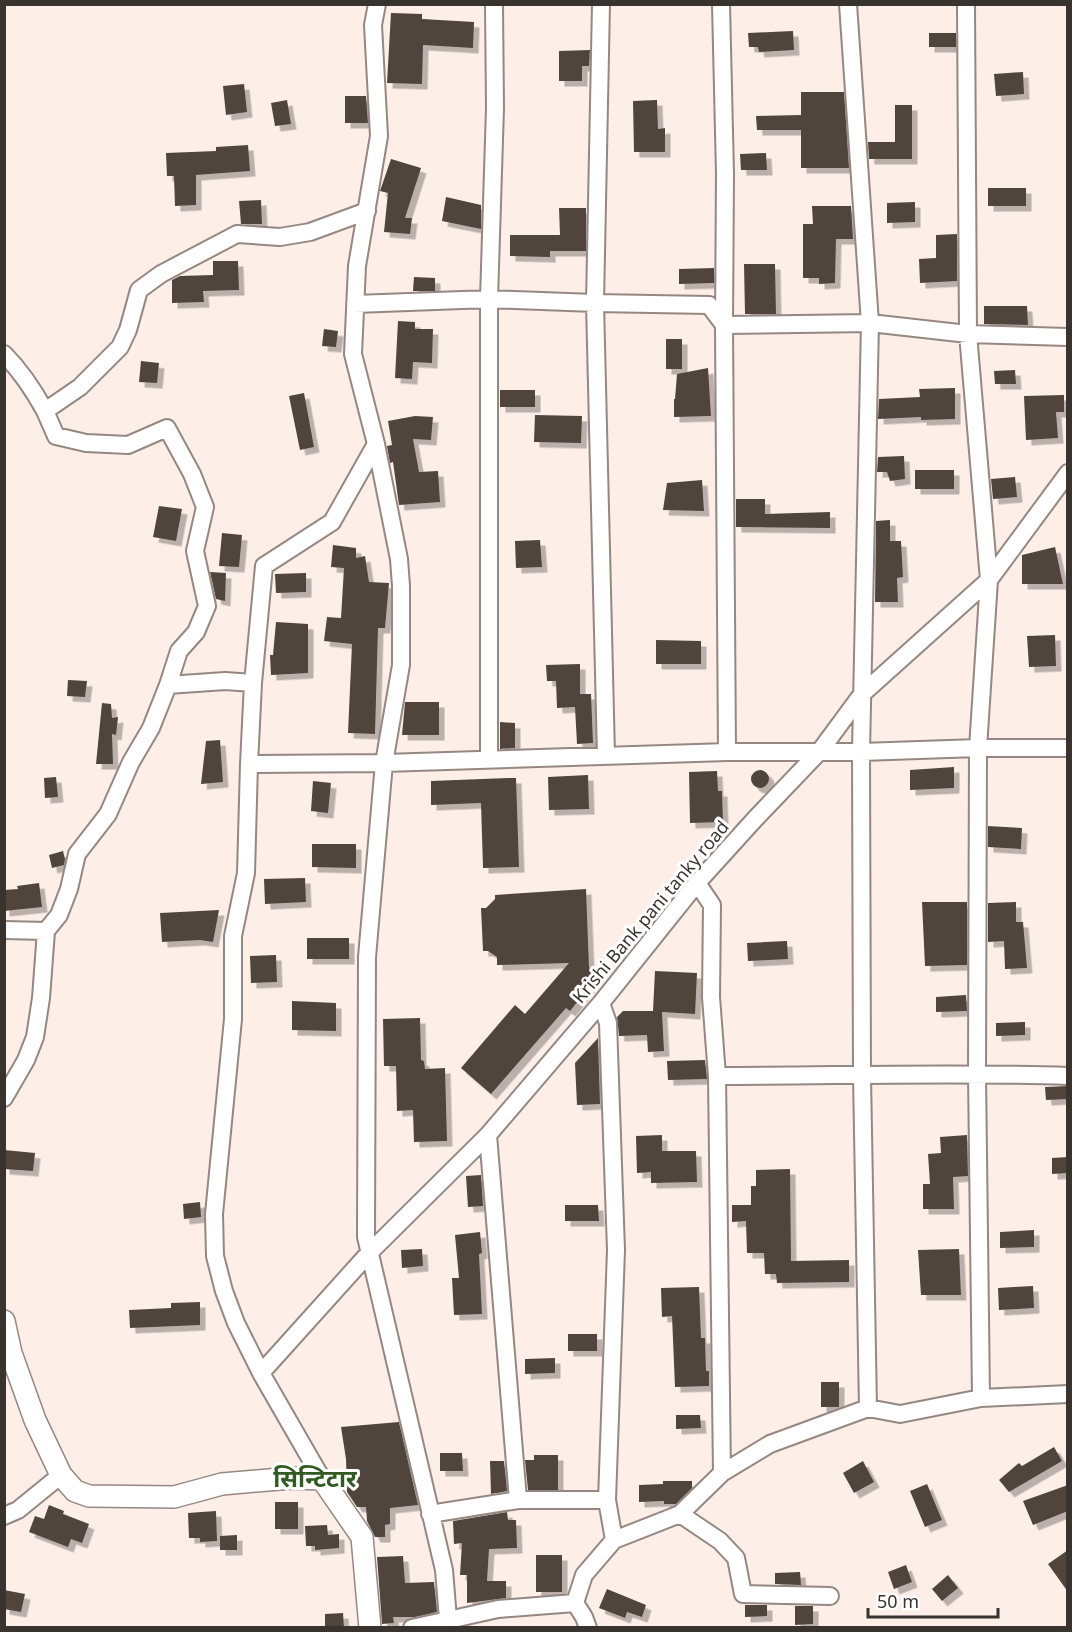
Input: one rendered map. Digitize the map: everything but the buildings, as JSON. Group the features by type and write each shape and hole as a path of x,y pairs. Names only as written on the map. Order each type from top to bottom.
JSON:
{"main road":[{"path":"4,1321 11,1353 35,1420 61,1475 75,1491 89,1496 174,1497 222,1484 291,1478 322,1479 362,1537 370,1628"}],"street":[{"path":"377,4 373,26 379,136 357,266 353,354 376,444 399,559 401,665 384,763 367,957 366,1237 444,1570 448,1619"},
{"path":"489,760 489,299 495,120 494,4"},
{"path":"602,4 596,303 606,755"},
{"path":"721,4 725,174 727,752"},
{"path":"848,4 870,324 861,752 862,1076 868,1408"},
{"path":"966,4 968,334 989,580 978,748 977,1073 981,1398"},
{"path":"45,411 80,387 120,347 128,330 139,290 161,274 237,234 280,237 310,232 367,211"},
{"path":"355,304 489,299 709,304 724,325"},
{"path":"724,325 870,324 968,334 1068,337"},
{"path":"4,354 16,366 36,395 56,436 87,443 128,445 167,428 192,474 205,507 195,551 207,606 196,632 179,651 151,728 131,762 108,814 77,854 69,890 59,915 46,930 41,998 34,1037 26,1060 4,1098"},
{"path":"322,1479 261,1373 236,1323 224,1292 215,1256 214,1214 232,1019 233,936 246,873 253,683 264,566 332,522 376,444"},
{"name":"Krishi Bank pani tanky road","path":"261,1373 369,1253 488,1135 601,1003 697,883 754,819 820,751 862,694 989,580 1068,473"},
{"path":"168,685 225,681 253,683"},
{"path":"249,764 384,763 727,752 1068,748"},
{"path":"697,883 712,905 711,997 717,1076 722,1473"},
{"path":"4,930 46,930"},
{"path":"601,1003 608,1023 616,1250 608,1500 614,1540"},
{"path":"717,1076 977,1073 1068,1076"},
{"path":"488,1135 518,1500"},
{"path":"574,1603 584,1575 614,1540 680,1514 722,1473 770,1444 868,1408 900,1414 981,1398 1068,1394"},
{"path":"4,1516 18,1510 61,1475"},
{"path":"430,1514 518,1500 608,1500"},
{"path":"680,1514 720,1541 736,1558 743,1593 830,1596"},
{"path":"412,1628 498,1609 574,1603"},
{"path":"574,1603 584,1617 588,1628"}],"district":[{"name":"सिन्टिटार","path":"315,1479"}]}
